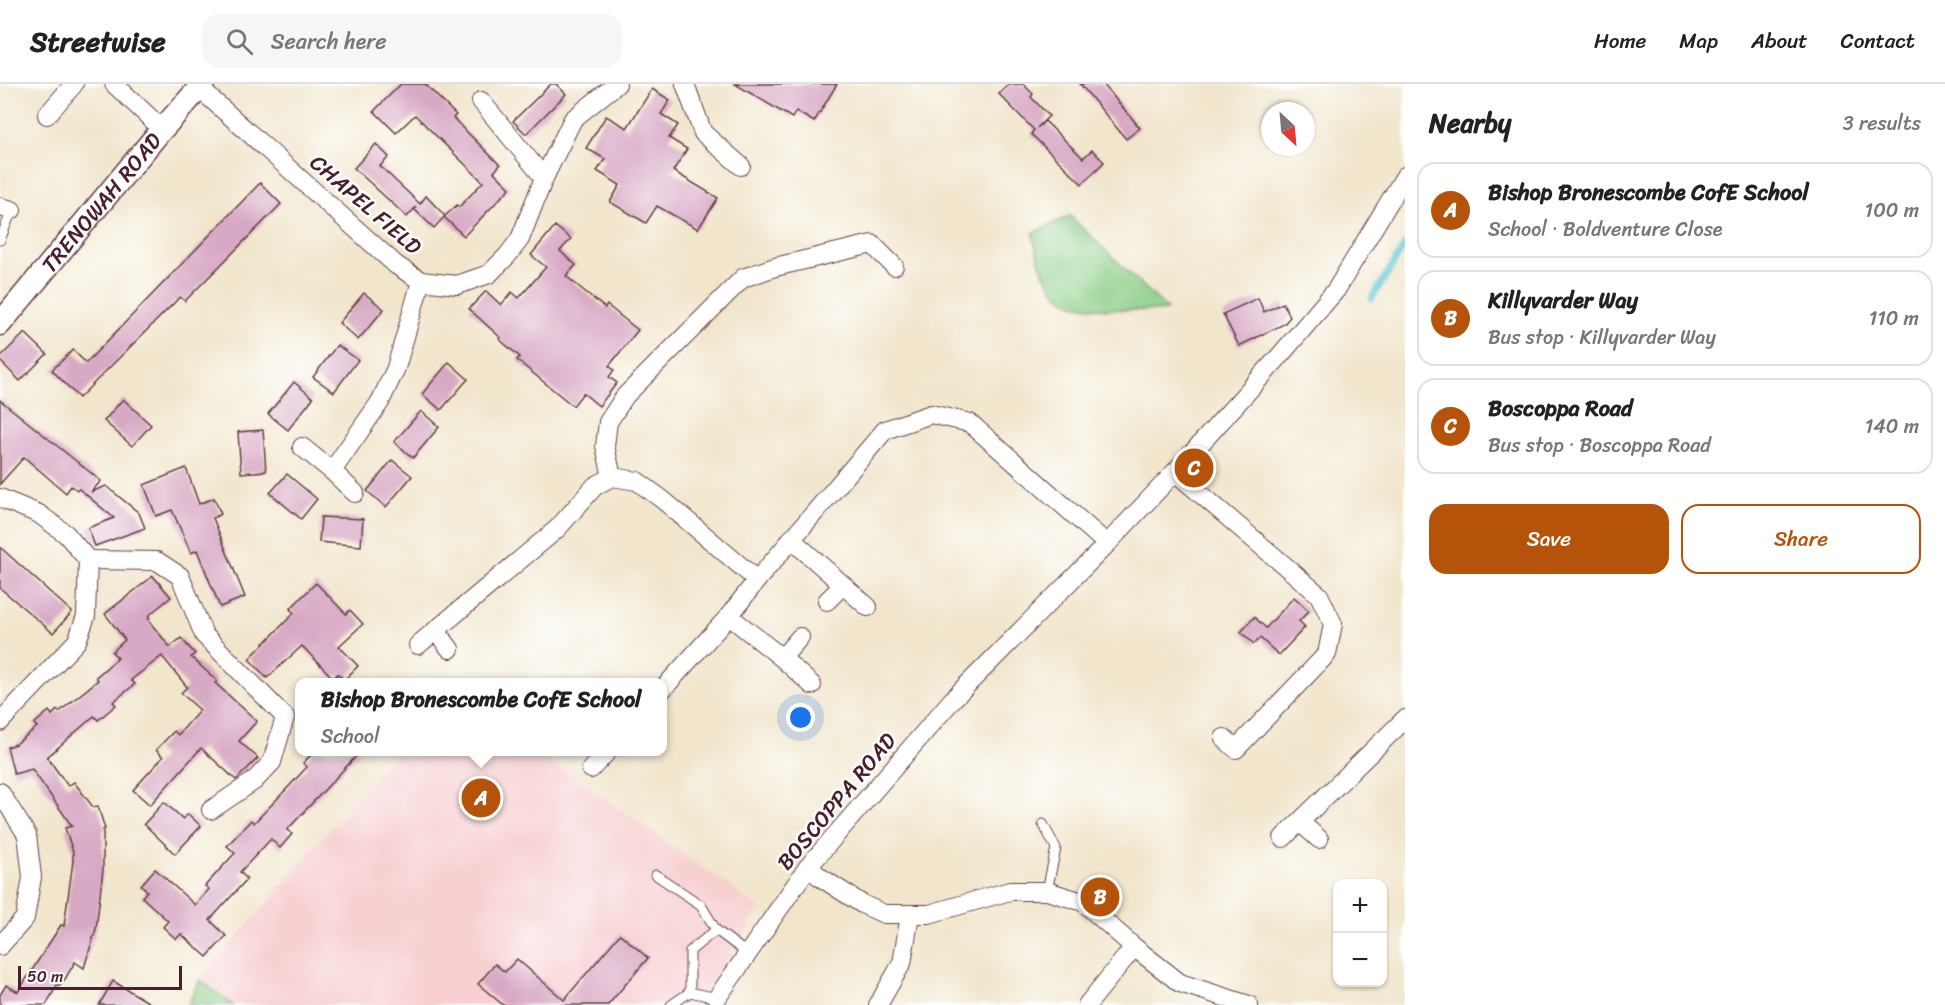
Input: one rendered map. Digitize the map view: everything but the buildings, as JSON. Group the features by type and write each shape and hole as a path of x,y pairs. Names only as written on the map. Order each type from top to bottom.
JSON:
{"street":[{"path":"47,115 74,84"},
{"path":"114,84 162,129"},
{"name":"CHAPEL FIELD","path":"201,86 396,265 421,281 457,285 489,274 507,256 520,239 544,178 573,119 617,84"},
{"path":"685,84 703,133 741,166"},
{"name":"TRENOWAH ROAD","path":"0,324 162,129 201,86"},
{"path":"481,101 544,178"},
{"name":"BOSCOPPA ROAD","path":"716,1002 808,867 952,699 1107,544 1175,472 1336,290 1405,176"},
{"path":"612,477 605,446 608,422 625,396 743,279 775,267 872,244 894,266"},
{"path":"332,471 380,402 396,368 421,281"},
{"path":"667,686 729,616 791,539 885,430 931,414 970,423 1107,544"},
{"path":"302,447 355,493"},
{"path":"1175,472 1319,595 1333,624 1327,654 1292,692 1236,749 1224,738"},
{"path":"418,645 556,529 594,486 612,477 637,480 757,580"},
{"path":"0,498 39,514 66,534 88,560 86,616 77,641 0,722"},
{"path":"791,539 868,607"},
{"path":"88,560 157,561 180,576 204,635 292,716 272,762 254,782 211,810"},
{"path":"827,601 842,586"},
{"path":"729,616 812,685"},
{"path":"436,631 450,649"},
{"path":"782,658 800,637"},
{"path":"1283,838 1405,719"},
{"path":"591,769 603,756"},
{"path":"0,792 27,835 32,877 25,918 0,946"},
{"path":"1300,822 1319,839"},
{"path":"808,867 862,904 884,914 929,914 1010,891 1047,891 1083,902 1134,947 1180,983 1249,1005"},
{"path":"878,1005 902,963 910,915"},
{"path":"1087,1005 1134,947"}],"lane":[{"path":"0,240 6,209"},
{"path":"1043,824 1056,848 1047,891"},
{"path":"656,875 701,905 716,930 748,954"},
{"path":"690,992 690,951 716,930"},
{"path":"690,992 716,1002"},
{"path":"671,1005 690,992"}],"shaded area":[{"path":"394,756 545,756 760,908 698,1005 233,1005 200,980"}],"green space":[{"path":"1070,216 1167,309 1163,311 1095,308 1070,303 1056,293 1042,269 1033,233"},
{"path":"200,980 233,1005 188,1005"}],"waterway":[{"path":"1372,298 1405,245"}],"place":[{"name":"Boscoppa Road","path":"1194,468"},
{"name":"Bishop Bronescombe CofE School","path":"481,798"},
{"name":"Killyvarder Way","path":"1100,897"}]}
